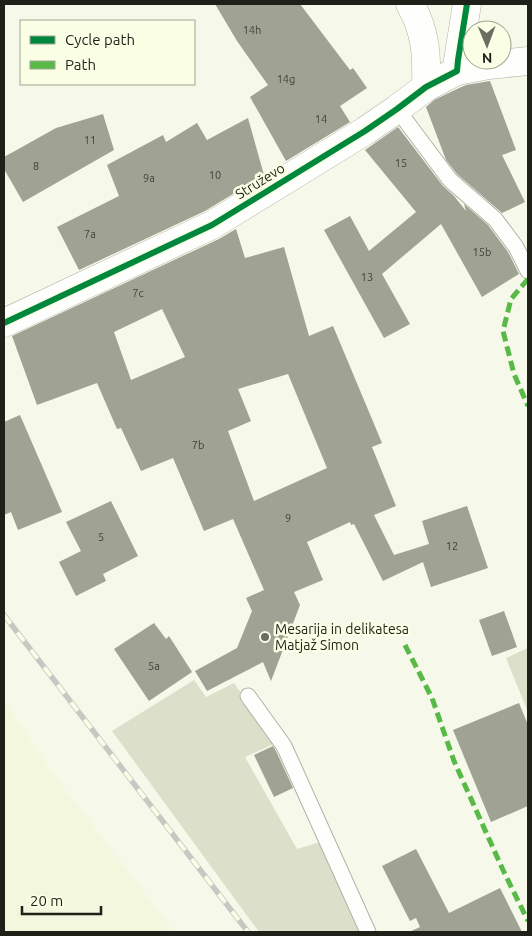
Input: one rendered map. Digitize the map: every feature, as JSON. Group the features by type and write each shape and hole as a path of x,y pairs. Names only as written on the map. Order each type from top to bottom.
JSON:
{"street":[{"path":"410,4 418,17 425,40 426,87"},
{"path":"457,71 467,4"},
{"name":"Struževo","path":"4,323 212,225 365,132 426,87 457,71 489,65 528,62"}],"lane":[{"path":"397,109 450,180 494,219 516,247 528,270"},
{"path":"248,696 284,746 368,932"}],"shaded area":[{"path":"528,648 528,712 506,658"},
{"path":"194,680 206,697 234,683 276,743 245,757 297,849 320,842 362,932 259,932 112,731"},
{"path":"4,700 49,768 174,932 4,932"}],"building":[{"path":"215,4 300,4 350,70 353,68 367,88 340,106 350,122 286,161 250,97 268,85 237,41"},
{"path":"490,81 516,150 502,155 525,202 502,213 457,174 446,160 426,107 434,100 466,85"},
{"path":"103,114 114,150 23,202 4,169 4,157 56,128"},
{"path":"248,118 264,175 205,211 79,270 57,227 119,196 107,165 163,135 166,142 197,123 207,140"},
{"path":"398,127 443,186 466,211 464,204 488,225 508,252 519,274 482,297 441,224 382,274 410,324 384,338 324,230 350,216 369,251 416,212 365,150"},
{"path":"236,229 245,258 284,247 309,336 333,326 382,443 372,447 396,506 374,515 394,555 429,544 422,521 467,506 488,568 431,587 423,562 383,581 354,524 351,525 350,522 307,542 323,580 294,592 300,605 271,681 263,662 207,691 195,671 237,648 252,611 246,598 264,590 233,519 204,531 173,458 141,471 121,428 117,429 97,383 37,405 12,336 219,239","holes":["162,309 185,357 131,380 114,332","288,374 327,468 254,501 228,431 251,421 238,389"]},
{"path":"20,415 62,512 18,530 11,512 4,515 4,422"},
{"path":"111,501 138,556 103,574 106,581 76,596 59,562 81,551 66,522"},
{"path":"504,611 517,647 492,656 479,620"},
{"path":"154,623 166,639 169,636 192,672 149,701 114,649"},
{"path":"519,703 528,725 528,806 491,822 453,730"},
{"path":"273,746 293,788 274,797 254,755"},
{"path":"416,849 449,913 500,888 522,932 409,932 420,927 416,918 410,921 382,866"}],"railway":[{"path":"4,615 248,932"}],"marked path":[{"path":"528,279 511,299 503,331 514,374 528,406"},
{"path":"405,645 432,698 454,761 528,921"}],"cycle path":[{"path":"4,323 212,225 365,131 426,87 457,71 467,4"}],"place":[{"name":"Mesarija in delikatesa Matjaž Simon","path":"265,637"}]}
